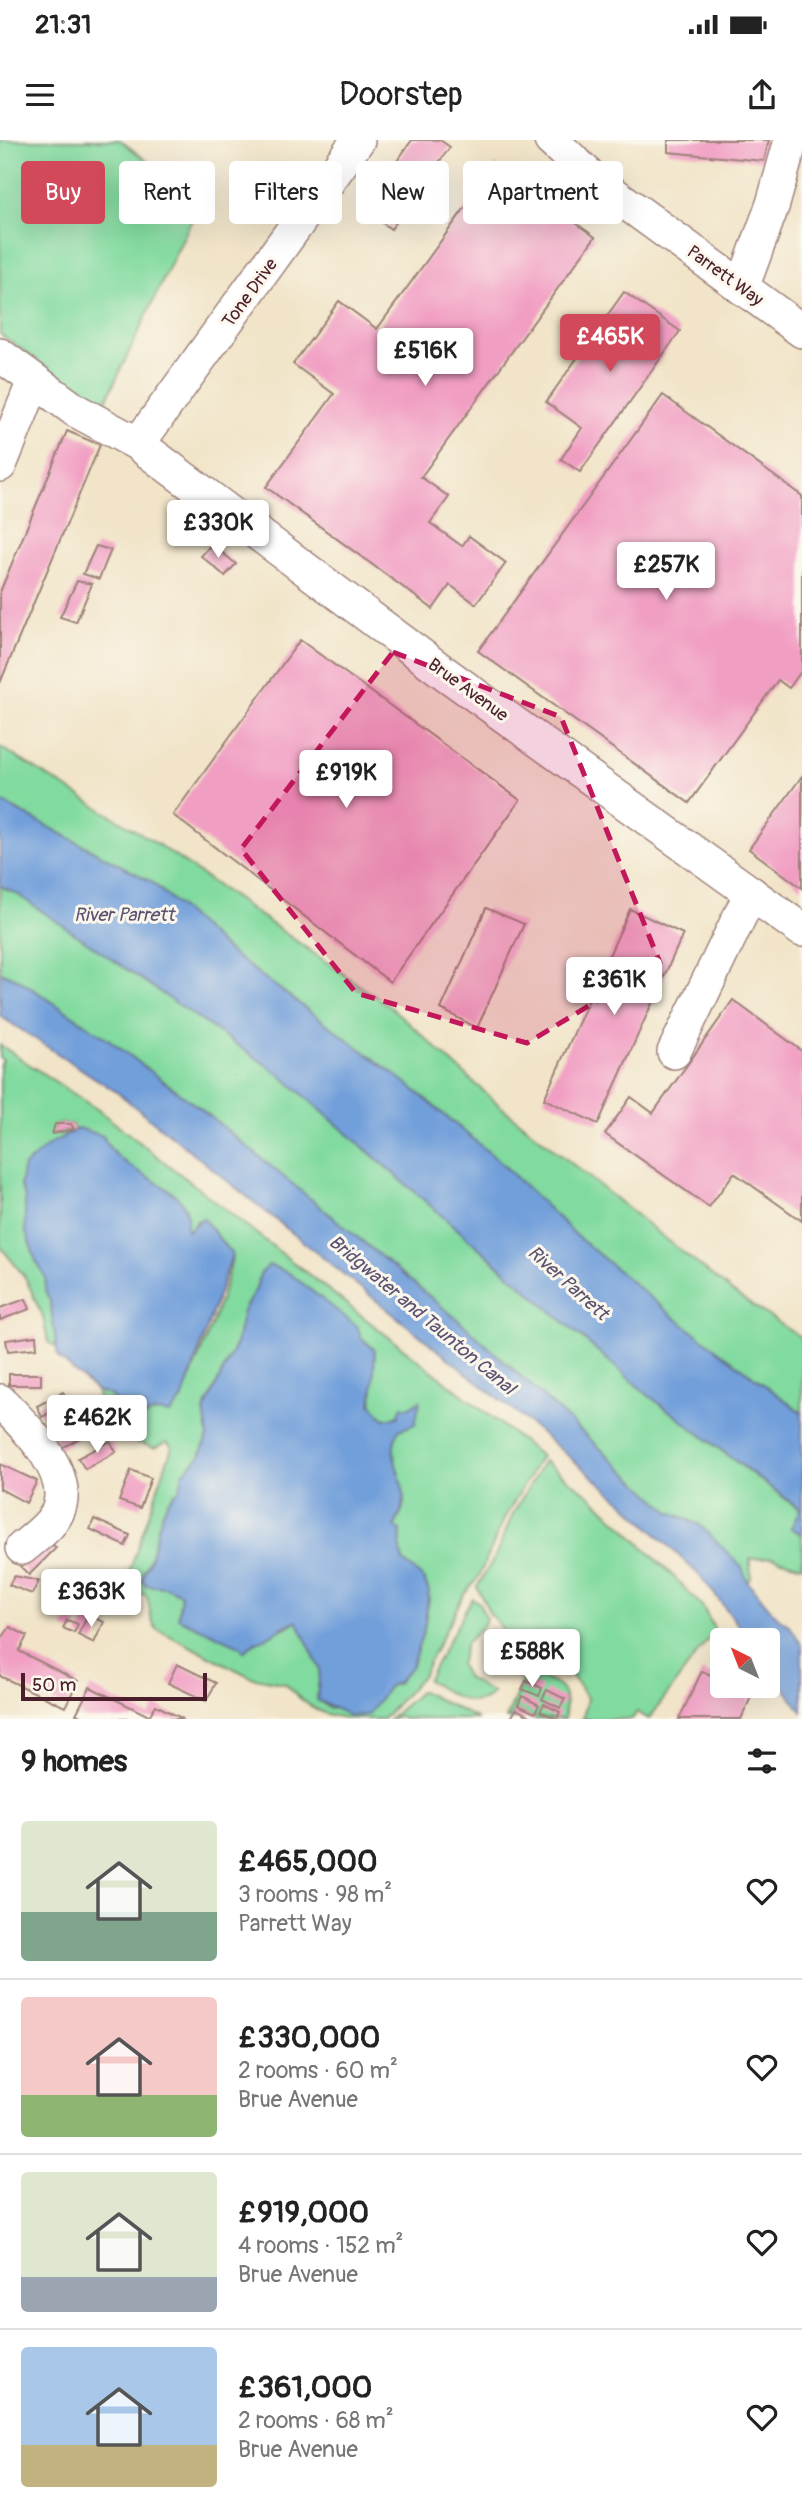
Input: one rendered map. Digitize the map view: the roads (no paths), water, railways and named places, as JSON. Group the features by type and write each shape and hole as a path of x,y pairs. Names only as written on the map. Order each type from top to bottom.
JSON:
{"street":[{"name":"Tone Drive","path":"138,444 358,140"},
{"name":"Parrett Way","path":"551,140 592,178 802,331"},
{"path":"742,288 773,204 791,140"},
{"name":"Brue Avenue","path":"0,355 75,410 138,444 446,674 802,930"},
{"path":"0,465 34,381"},
{"path":"674,1052 751,893"},
{"path":"0,1401 34,1439 58,1474 61,1486 62,1500 56,1515 22,1548"}],"water":[{"name":"River Parrett","path":"0,801 152,882 228,951 405,1082 498,1160 580,1239 675,1318 802,1413 802,1534 791,1528 800,1509 648,1395 278,1073 17,894 0,886"},
{"name":"Bridgwater and Taunton Canal","path":"0,972 19,980 108,1039 211,1117 463,1324 670,1512 700,1525 742,1567 747,1581 777,1617 790,1626 802,1645 802,1712 780,1682 780,1628 741,1628 701,1577 624,1503 530,1424 118,1093 0,1016"},
{"path":"79,1128 103,1136 121,1159 180,1200 187,1213 187,1231 203,1218 232,1255 182,1400 170,1414 151,1413 135,1424 110,1395 96,1391 58,1357 50,1301 45,1290 46,1278 36,1261 25,1229 25,1198 20,1186 24,1166 50,1144"},
{"path":"269,1265 289,1273 358,1327 361,1338 375,1350 371,1404 384,1419 398,1417 402,1406 408,1408 420,1401 415,1424 399,1430 395,1438 394,1455 404,1500 395,1527 401,1531 400,1549 403,1561 424,1579 429,1591 424,1630 411,1667 397,1683 389,1686 368,1715 350,1716 317,1700 320,1669 297,1621 255,1642 244,1652 240,1646 178,1618 181,1595 164,1587 146,1585 142,1581 163,1511 180,1489 183,1473 200,1456 208,1435 204,1411 236,1344 243,1311 256,1289 260,1274"}]}
